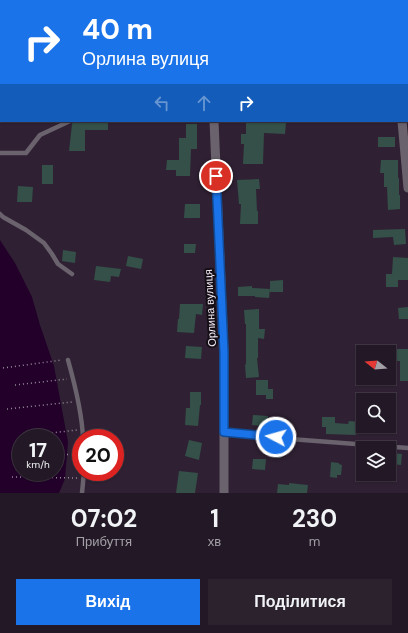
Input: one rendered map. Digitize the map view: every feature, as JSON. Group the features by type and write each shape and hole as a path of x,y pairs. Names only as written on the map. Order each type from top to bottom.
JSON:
{"street":[{"name":"Орлина вулиця","path":"214,122 224,352 224,493"},
{"path":"402,122 408,188"}],"lane":[{"path":"0,153 26,153 40,135 68,122"},
{"path":"0,214 44,243 58,264 72,274"},
{"path":"68,360 83,429"},
{"path":"224,432 290,439 408,448"},
{"path":"82,493 84,481"}],"path":[{"path":"3,368 68,360"},
{"path":"15,385 73,378"},
{"path":"7,409 77,401"}],"shaded area":[{"path":"0,240 15,263 32,297 54,366 68,442 65,479 59,493 0,493"}],"building":[{"path":"73,122 108,122 108,130 85,130 85,151 69,151"},
{"path":"246,122 286,123 285,134 264,133 263,164 243,164 244,144 241,144 241,134 246,134"},
{"path":"186,124 197,124 197,149 191,149 190,176 176,176 176,170 166,170 167,160 179,160 179,138 186,138"},
{"path":"378,137 395,137 395,147 378,147"},
{"path":"381,160 398,160 400,209 388,210 387,187 384,187 384,173 380,173"},
{"path":"42,165 53,165 53,184 42,184"},
{"path":"259,179 260,189 256,189 258,224 240,224 241,204 239,204 237,180"},
{"path":"18,186 33,187 32,202 17,202"},
{"path":"185,204 200,204 200,218 184,218"},
{"path":"405,229 406,244 394,245 393,237 373,238 373,230"},
{"path":"184,244 196,244 195,253 184,253"},
{"path":"63,250 76,252 75,263 62,261"},
{"path":"128,256 143,259 141,269 126,266"},
{"path":"393,257 408,258 408,280 398,280 398,287 386,287 386,274 392,274"},
{"path":"96,266 121,269 119,277 111,276 110,282 94,280"},
{"path":"283,280 283,292 270,292 270,281"},
{"path":"252,286 252,288 270,289 269,298 238,296 238,287"},
{"path":"180,304 203,304 202,315 196,314 194,333 177,332"},
{"path":"408,307 408,319 399,319 398,308"},
{"path":"259,309 259,329 265,329 264,339 258,338 257,358 259,377 246,378 246,324 244,310"},
{"path":"186,346 202,347 201,359 185,358"},
{"path":"396,349 408,349 408,381 400,381 400,361 396,361"},
{"path":"256,380 268,380 268,389 273,389 273,399 266,399 266,395 256,395"},
{"path":"190,392 201,392 198,426 185,425 186,408 190,408"},
{"path":"253,415 268,416 267,427 252,425"},
{"path":"322,417 335,417 335,423 348,424 349,421 356,422 356,435 326,434 326,427 322,427"},
{"path":"189,440 202,443 199,460 185,456"},
{"path":"270,447 282,448 281,458 269,456"},
{"path":"396,453 402,454 401,465 396,465"},
{"path":"253,459 266,459 265,470 252,469"},
{"path":"331,462 342,465 341,475 337,475 337,478 330,477"},
{"path":"179,471 198,473 195,493 176,493"},
{"path":"289,483 308,485 307,493 277,493 278,484 289,485"}],"route":[{"path":"216,176 224,352 224,432 276,437"}]}
